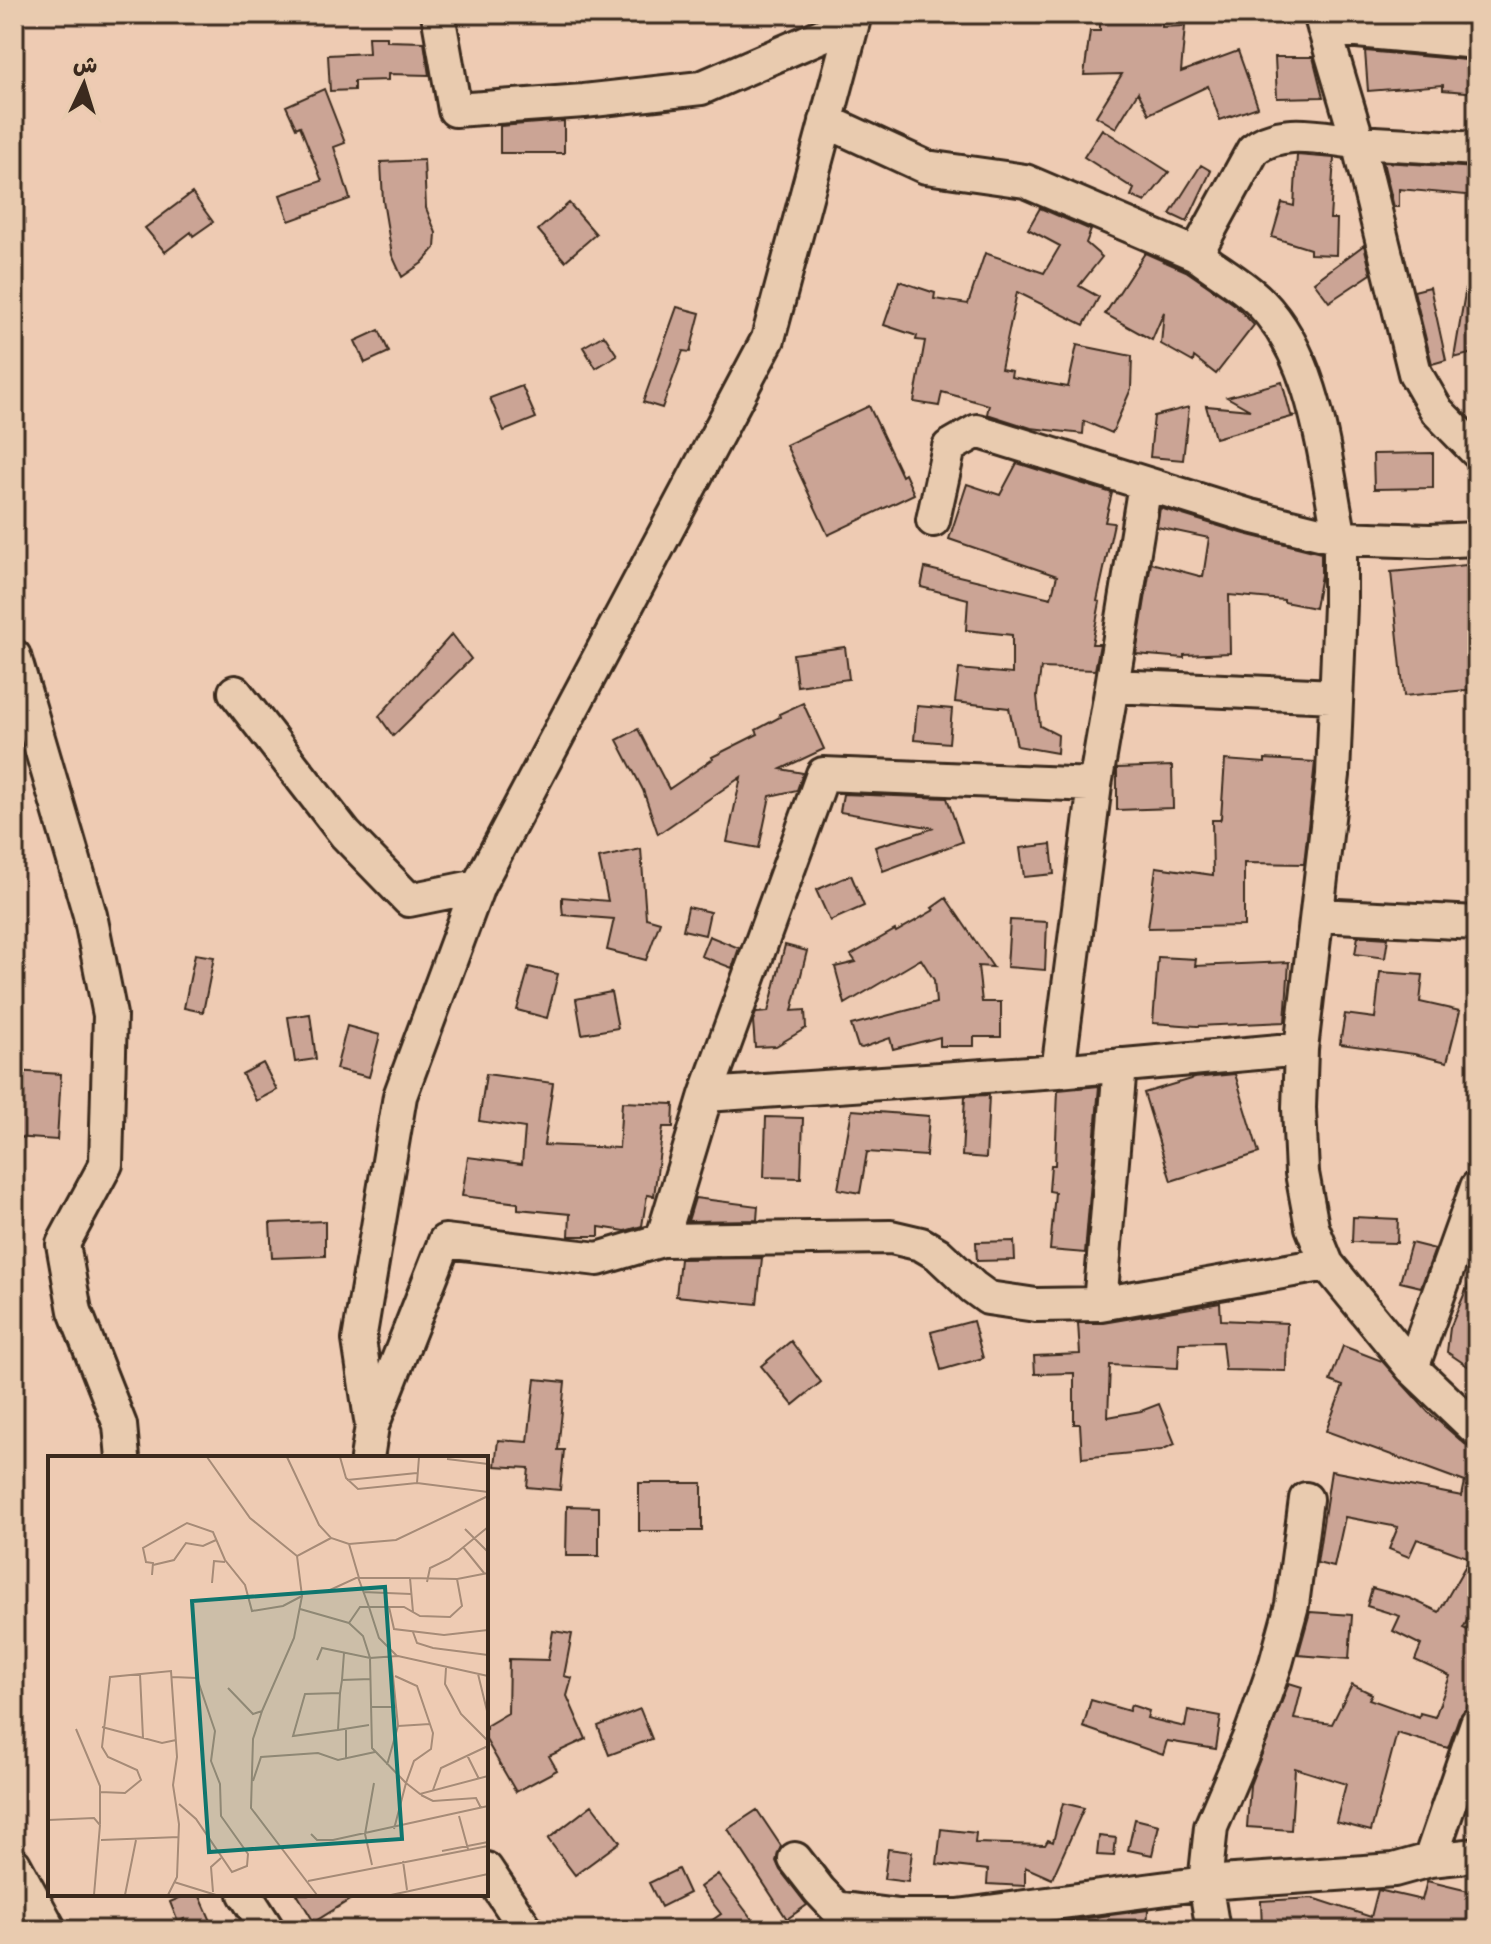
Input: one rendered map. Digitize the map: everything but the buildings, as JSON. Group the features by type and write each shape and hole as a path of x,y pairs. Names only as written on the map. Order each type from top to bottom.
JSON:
{"street":[{"path":"438,14 455,110 584,101 701,88 853,18"},
{"path":"372,1426 359,1340 400,1096 478,886 768,339 853,18"},
{"path":"1477,42 1322,21 1358,142 1415,373 1437,411 1477,452"},
{"path":"826,121 926,167 1025,181 1196,254 1259,302 1284,334 1298,359 1310,390 1340,538 1333,775 1301,1049 1299,1108 1302,1173 1312,1227 1327,1264 1412,1368 1477,1430"},
{"path":"1196,254 1253,150 1263,141 1276,136 1477,149"},
{"path":"933,520 949,447 977,431 1250,516 1340,538 1477,539"},
{"path":"1058,1071 1095,785 1145,484"},
{"path":"14,656 90,915 110,1015 106,1164 63,1244 75,1311 120,1425 123,1456"},
{"path":"1112,686 1336,696"},
{"path":"235,692 345,834 409,900 478,886"},
{"path":"662,1240 706,1095 823,774 1095,785"},
{"path":"1318,915 1477,923"},
{"path":"706,1095 1058,1071 1301,1049"},
{"path":"1100,1304 1120,1065"},
{"path":"1412,1368 1477,1187"},
{"path":"367,1456 372,1426 445,1241 598,1259 662,1240 891,1237 921,1244 938,1254 988,1298 1036,1305 1100,1304 1327,1264"},
{"path":"1213,1930 1205,1883 1211,1827 1252,1731 1276,1663 1288,1619 1306,1499"},
{"path":"1430,1860 1477,1723"},
{"path":"795,1859 836,1908 899,1916 958,1916 1205,1883 1394,1870 1430,1860 1477,1855"},
{"path":"14,1864 50,1930"},
{"path":"488,1872 527,1930"},
{"path":"246,1896 268,1930"}]}
